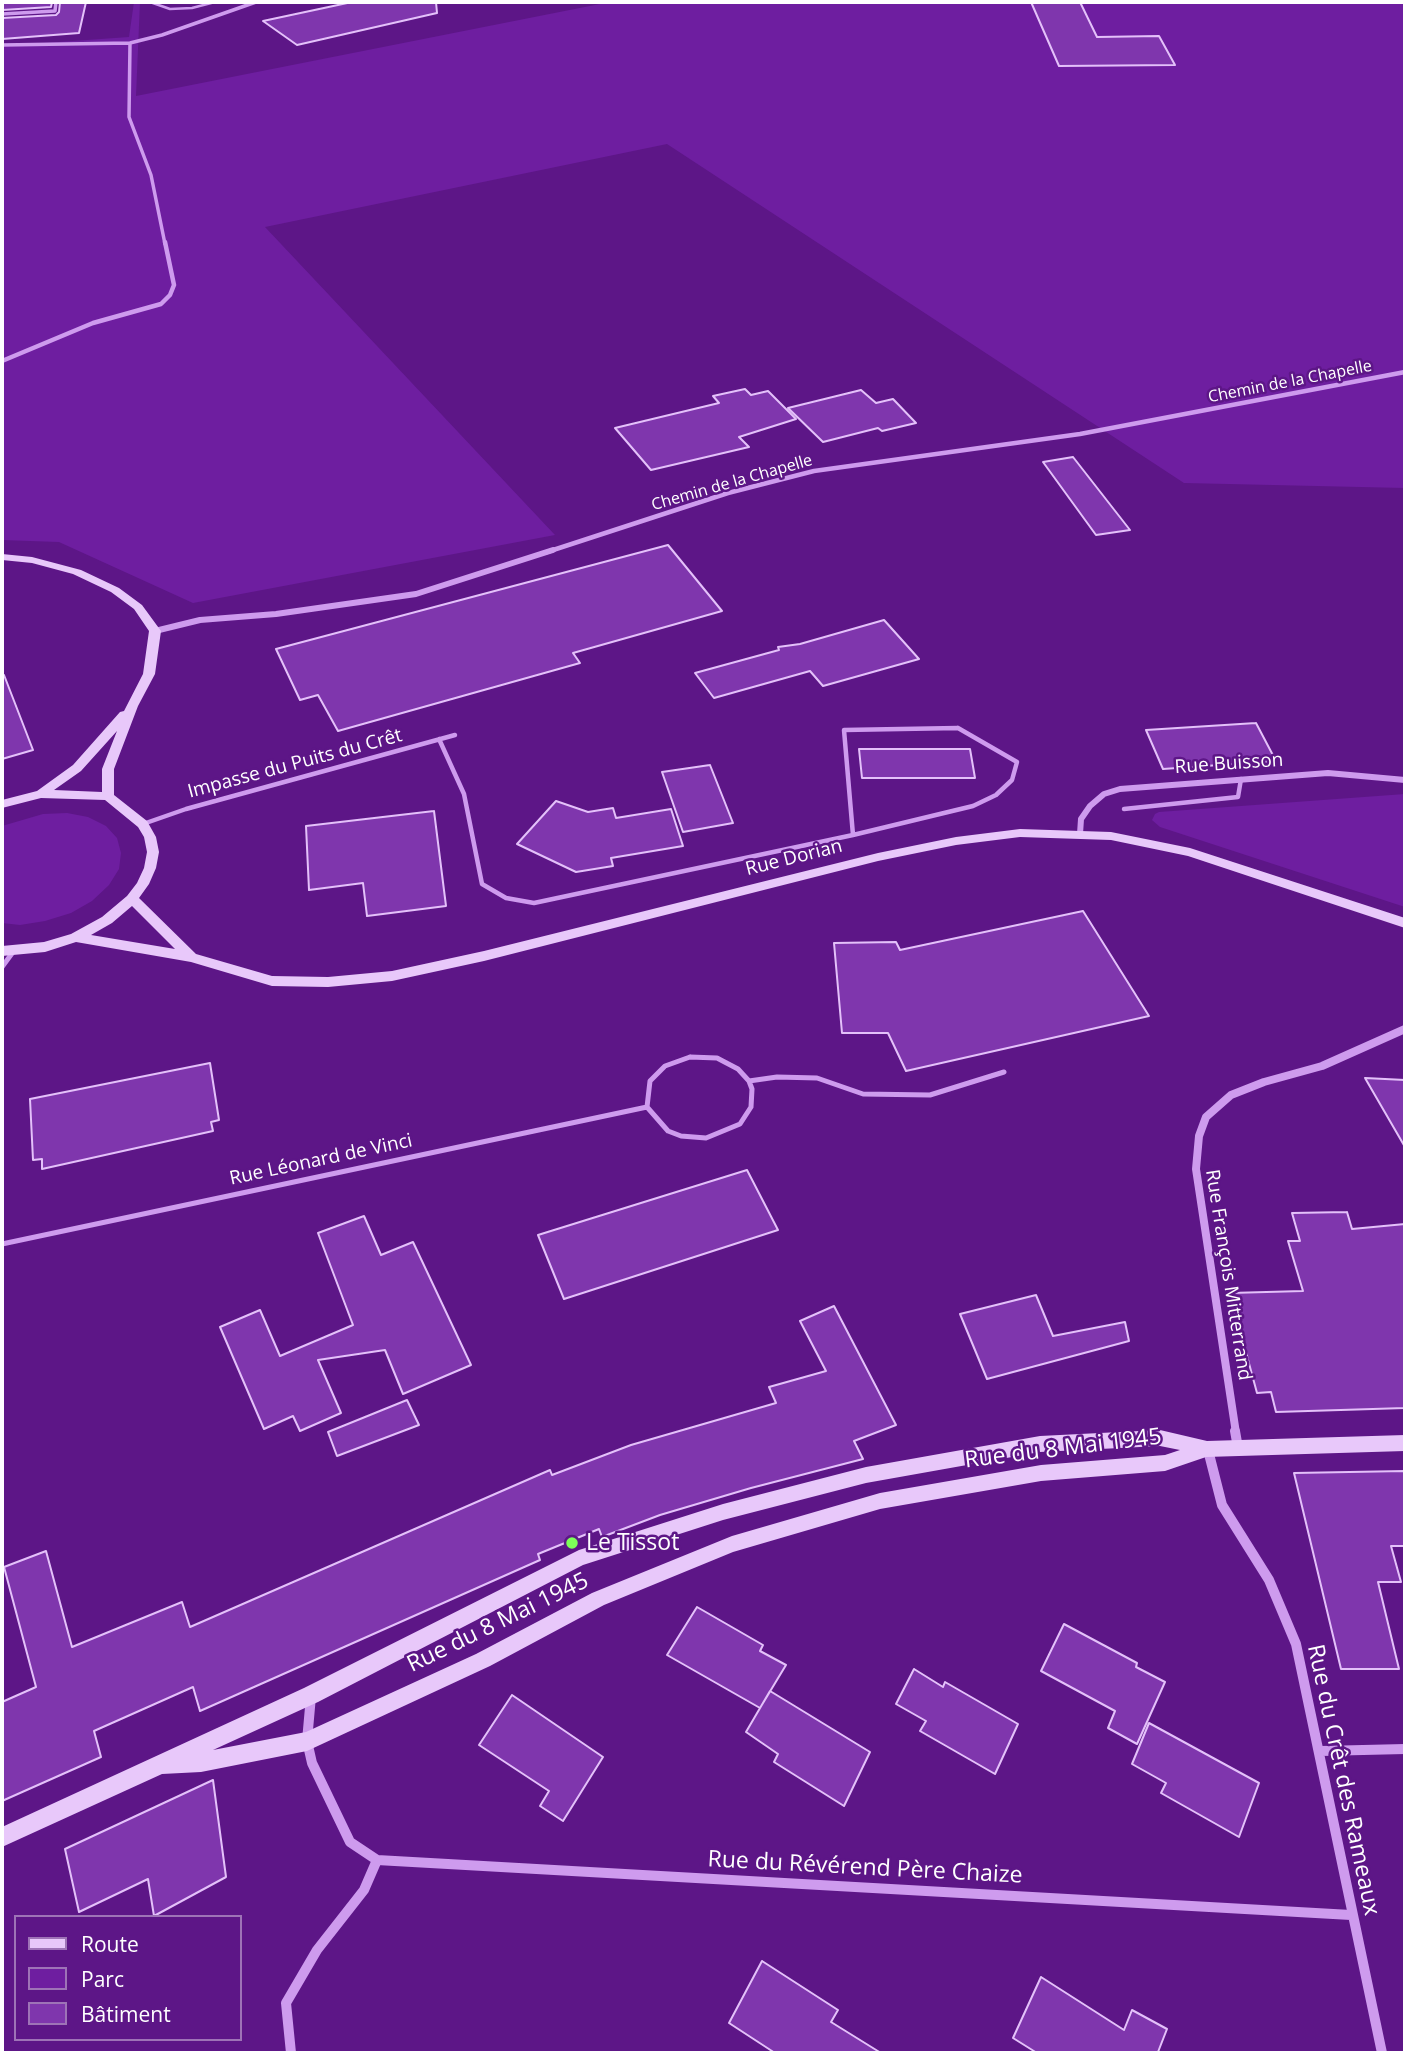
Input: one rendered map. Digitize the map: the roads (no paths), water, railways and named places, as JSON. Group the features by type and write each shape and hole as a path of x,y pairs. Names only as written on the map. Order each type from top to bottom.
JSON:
{"main road":[{"path":"2,557 32,560 77,572 106,585 138,607 155,631 149,674 132,706 108,769 108,796"},
{"path":"41,794 77,768 132,706"},
{"path":"2,804 41,794 108,796 143,824 150,837 153,852 143,884 132,899 107,920 76,937 45,947 7,951"},
{"name":"Rue Dorian","path":"76,937 191,957 272,981 328,982 392,976 484,956 878,857 956,841 1020,833 1080,834 1143,841 1190,852 1405,923"},
{"name":"Rue Dorian","path":"132,899 191,957"},
{"name":"Rue du 8 Mai 1945","path":"2,1837 311,1695 579,1558 723,1512 866,1475 1040,1444 1160,1438 1207,1449"},
{"path":"1207,1449 1405,1443"},
{"name":"Rue du 8 Mai 1945","path":"153,1766 201,1762 307,1741 484,1660 598,1600 732,1544 880,1501 1041,1473 1165,1463 1207,1449"}],"street":[{"path":"2,14 55,11 56,2"},
{"path":"2,45 130,43 162,35 256,2"},
{"path":"2,361 93,323 161,304 170,295 174,285 151,175 129,117 130,43"},
{"name":"Chemin de la Chapelle","path":"155,631 200,621 276,614 416,594 728,493 814,471 1080,433 1278,398 1405,372"},
{"name":"Rue Buisson","path":"1080,834 1082,819 1090,806 1104,794 1120,789 1328,773 1405,780"},
{"name":"Rue François Mitterrand","path":"1239,1449 1196,1169 1199,1136 1206,1117 1231,1095 1264,1082 1322,1066 1405,1029"},
{"name":"Rue du Crêt des Rameaux","path":"1207,1449 1222,1505 1269,1580 1296,1644 1321,1751 1351,1915 1382,2053"},
{"path":"291,2053 286,2003 317,1950 364,1890 377,1860 351,1842 312,1763 307,1741 311,1695"},
{"path":"1321,1751 1405,1749"},
{"name":"Rue du Révérend Père Chaize","path":"377,1860 1351,1915"}],"lane":[{"path":"150,2 170,9 192,8 215,2"},
{"path":"439,739 464,794 482,884 506,898 534,903 853,835 973,806 996,795 1012,780 1017,762 958,728 844,730 853,835"},
{"name":"Impasse du Puits du Crêt","path":"143,824 186,809 455,735"},
{"path":"1124,809 1237,797 1241,779"},
{"path":"2,967 7,951"},
{"path":"690,1057 718,1058 738,1069 749,1081 752,1089 751,1107 740,1124 706,1138 681,1136 668,1131 647,1107 650,1082 665,1066 690,1057"},
{"path":"749,1081 778,1077 817,1078 863,1094 930,1096 1004,1072"},
{"name":"Rue Léonard de Vinci","path":"2,1244 647,1107"}],"place":[{"name":"Le Tissot","path":"572,1543"}]}
